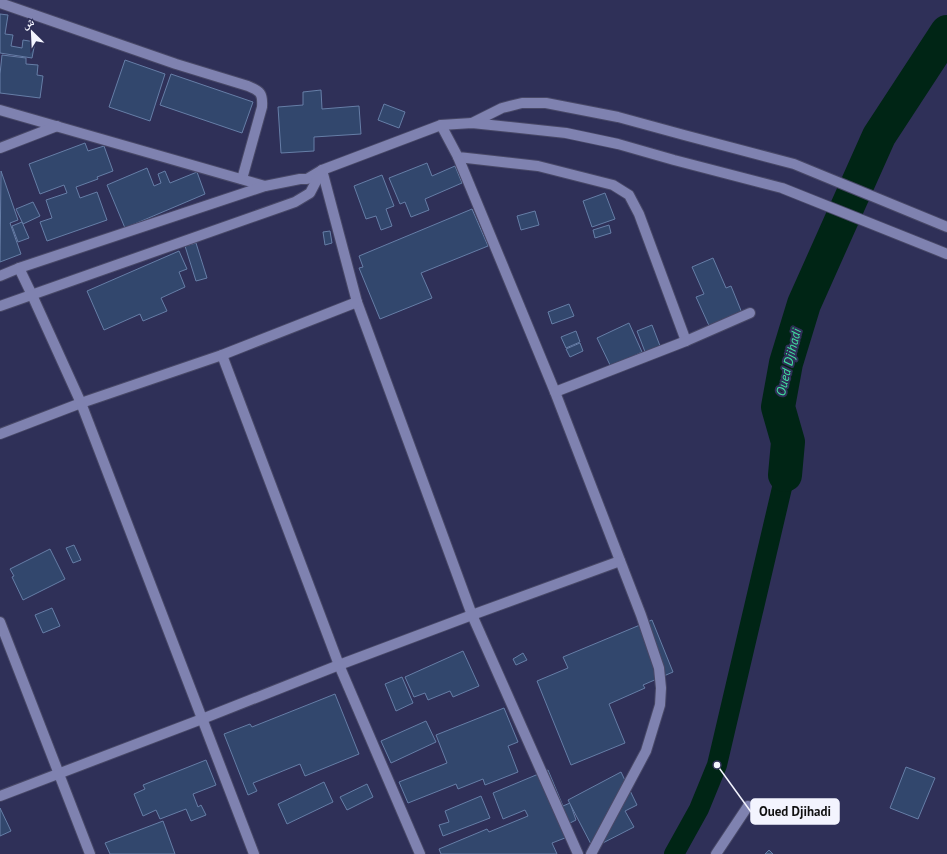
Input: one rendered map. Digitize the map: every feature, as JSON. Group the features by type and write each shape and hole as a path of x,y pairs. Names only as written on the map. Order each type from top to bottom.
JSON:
{"street":[{"path":"0,3 176,64 259,90 263,98 262,107 242,179"},
{"path":"472,123 502,108 522,104 546,104 618,116 794,164 947,227"},
{"path":"0,110 264,186"},
{"path":"0,276 19,268 264,186 307,179 322,170 441,125 472,123 566,134 611,143 782,188 947,254"},
{"path":"441,125 458,157 555,392 659,668 661,688 660,705 646,751 591,854"},
{"path":"0,148 57,126"},
{"path":"458,157 538,166 612,185 629,195 639,214 686,341"},
{"path":"0,306 295,202 310,192 322,170"},
{"path":"322,170 357,302 472,615 578,854"},
{"path":"19,268 81,403 254,854"},
{"path":"0,434 81,403 222,355 357,302"},
{"path":"555,392 686,341 750,313"},
{"path":"222,355 339,665 420,854"},
{"path":"0,796 339,665 620,562"},
{"path":"0,622 90,854"},
{"path":"716,854 748,806"}],"building":[{"path":"0,14 8,15 5,34 13,35 11,46 22,48 23,40 35,42 32,58 0,53"},
{"path":"2,55 26,58 26,64 38,65 37,75 43,76 40,98 0,93"},
{"path":"125,60 165,74 150,121 109,107"},
{"path":"171,74 253,102 242,133 160,105"},
{"path":"321,90 322,109 359,106 361,134 314,137 314,151 281,153 278,107 303,105 303,92"},
{"path":"384,104 405,112 399,128 378,120"},
{"path":"85,143 88,151 104,146 113,171 97,177 98,179 76,187 80,198 97,192 107,220 47,241 40,222 52,218 46,200 67,193 64,185 40,194 29,164"},
{"path":"427,163 432,176 455,166 462,183 425,199 429,210 411,217 405,202 400,204 389,178"},
{"path":"147,168 154,186 161,183 158,174 165,171 170,183 197,172 205,194 125,228 107,185"},
{"path":"1,171 18,220 10,223 21,254 0,262"},
{"path":"382,175 394,206 386,209 392,226 381,230 376,216 366,219 354,186"},
{"path":"605,193 615,219 592,227 583,201"},
{"path":"33,202 40,216 23,224 16,209"},
{"path":"472,209 488,246 421,273 432,298 380,319 359,268 363,267 359,256"},
{"path":"535,211 539,225 521,230 517,216"},
{"path":"22,222 29,238 18,242 12,226"},
{"path":"609,225 611,233 595,238 593,230"},
{"path":"330,231 332,243 325,245 323,232"},
{"path":"196,243 207,278 196,281 185,246"},
{"path":"179,251 187,269 179,272 185,287 161,298 167,311 143,321 140,314 104,330 87,291"},
{"path":"713,258 726,288 731,286 744,318 711,330 696,297 704,294 692,267"},
{"path":"569,304 574,316 552,324 548,312"},
{"path":"629,323 642,352 611,367 597,338"},
{"path":"652,325 662,351 647,357 637,331"},
{"path":"576,331 580,342 566,348 561,337"},
{"path":"580,343 583,351 570,357 566,349"},
{"path":"74,545 81,560 73,563 66,548"},
{"path":"50,549 65,579 23,600 12,577 14,576 10,569"},
{"path":"52,608 60,626 43,633 35,615"},
{"path":"652,620 673,672 643,685 645,688 609,704 625,743 571,765 537,681 568,668 563,657"},
{"path":"463,651 479,686 453,697 450,691 428,700 425,693 414,697 405,677"},
{"path":"523,653 527,660 516,665 513,659"},
{"path":"402,677 413,703 396,711 385,684"},
{"path":"335,694 359,754 305,776 300,764 253,783 257,791 248,795 224,734 250,724 252,727"},
{"path":"504,708 518,742 508,746 518,772 485,785 483,779 458,789 456,784 408,803 399,782 447,763 436,735"},
{"path":"426,721 436,742 391,763 381,741"},
{"path":"206,760 216,785 193,794 198,807 201,805 206,815 191,821 186,809 160,819 156,810 143,816 134,794 145,789 143,785"},
{"path":"906,767 935,778 918,819 890,808"},
{"path":"548,770 563,806 570,803 576,820 566,825 570,836 552,843 557,854 441,854 439,849 487,829 489,832 528,816 525,810 503,819 493,793"},
{"path":"621,772 637,805 625,811 634,827 593,848 568,800"},
{"path":"324,782 333,802 287,824 278,804"},
{"path":"367,784 373,797 347,810 340,797"},
{"path":"481,796 490,818 443,836 439,825 449,822 445,811"},
{"path":"0,808 11,831 0,836"},
{"path":"163,821 175,854 110,854 105,843"},
{"path":"769,850 773,854 765,854"}],"waterway":[{"name":"Oued Djihadi","path":"785,475 788,442 778,407 786,363 804,304 879,136 947,32"},
{"name":"Oued Djihadi","path":"674,854 699,809 717,765 785,475"}],"place":[{"name":"Oued Djihadi","path":"717,765"}]}
